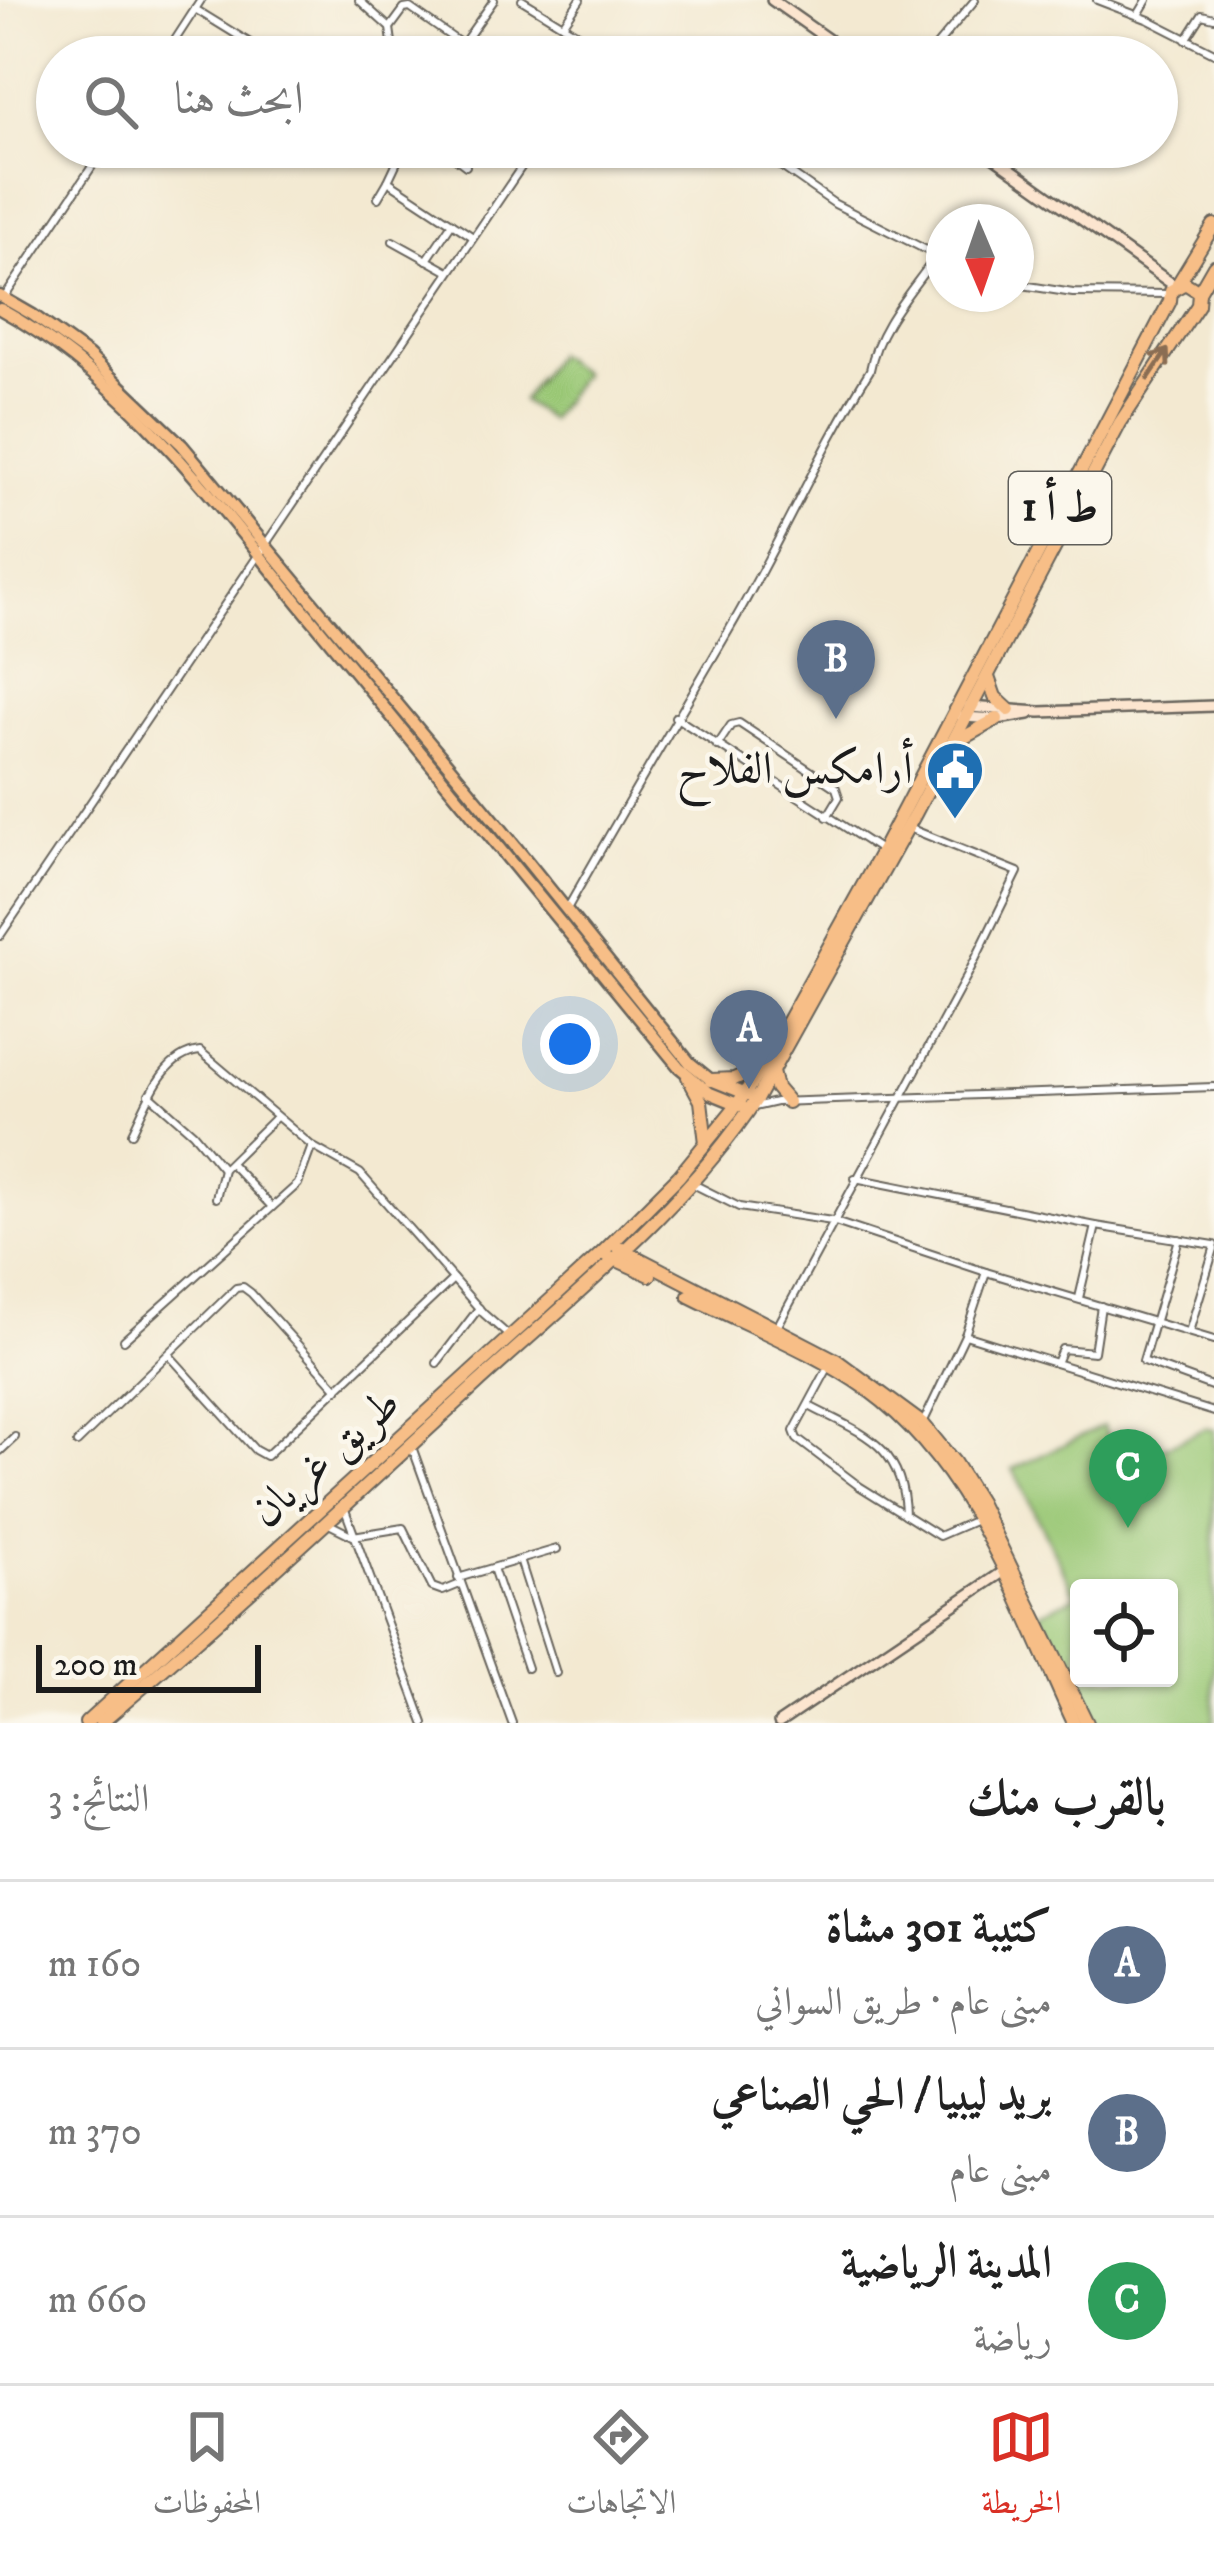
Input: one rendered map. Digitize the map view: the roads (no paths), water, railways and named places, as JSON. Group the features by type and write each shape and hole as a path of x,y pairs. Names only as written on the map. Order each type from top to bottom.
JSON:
{"highway":[{"name":"ط أ 1","path":"612,1251 685,1179 768,1067 949,748 962,712 1173,291 1214,225"},
{"path":"1188,317 1214,266"},
{"path":"1188,317 1178,311 1173,291 1192,284 1200,294"},
{"path":"1188,317 1214,304"},
{"name":"ط أ 1","path":"962,712 1126,412 1188,317"},
{"path":"949,748 1003,714 994,698 989,670"},
{"path":"711,1080 745,1076 768,1067 962,712"},
{"path":"768,1067 782,1102"},
{"path":"688,1077 705,1115 706,1143"},
{"path":"685,1179 706,1143 747,1101"},
{"path":"612,1251 855,1371 920,1428 972,1490 1074,1723"},
{"name":"طريق غريان","path":"101,1723 411,1444 612,1251"},
{"path":"774,1333 920,1428 959,1486 1087,1723"},
{"name":"طريق غريان","path":"86,1723 515,1342"}],"main road":[{"path":"1,302 57,331 134,395 182,445 261,550 690,1063 747,1101"},
{"path":"564,915 688,1077 747,1101"}],"street":[{"path":"178,36 201,0"},
{"path":"359,0 370,3 391,28 392,36"},
{"path":"469,36 494,0"},
{"path":"522,0 582,36"},
{"path":"563,25 580,0"},
{"path":"772,0 824,36"},
{"path":"945,36 975,0"},
{"path":"1097,0 1214,53"},
{"path":"1138,15 1147,0"},
{"path":"391,28 404,9 410,8 451,36"},
{"path":"195,9 235,36"},
{"path":"1186,40 1202,15 1214,18"},
{"path":"1,302 91,168"},
{"path":"378,198 394,168"},
{"path":"0,936 520,168"},
{"path":"783,168 835,204 926,250"},
{"path":"1008,168 1173,291"},
{"path":"388,181 472,237"},
{"path":"427,260 452,224"},
{"path":"392,241 449,272"},
{"path":"564,915 730,628 869,370 873,350 894,313 926,274"},
{"path":"1034,287 1073,293 1173,291"},
{"path":"1200,294 1214,289"},
{"path":"962,712 1214,706"},
{"path":"675,717 882,851"},
{"path":"717,746 731,725 739,723 836,788 839,797 827,818"},
{"path":"774,1333 1018,872 907,827"},
{"path":"132,1133 155,1082 196,1050 312,1146 360,1173 515,1342"},
{"path":"747,1101 1214,1087"},
{"path":"149,1094 272,1207"},
{"path":"216,1198 227,1167 275,1118"},
{"path":"124,1340 298,1184 312,1146"},
{"path":"855,1178 1214,1247 1189,1332"},
{"path":"685,1179 739,1207 832,1221 1214,1340"},
{"path":"1078,1299 1096,1226"},
{"path":"1179,1239 1142,1357 1145,1363 1214,1387"},
{"path":"920,1428 965,1335 986,1272"},
{"path":"170,1356 255,1450 266,1456 453,1279"},
{"path":"77,1442 236,1288 243,1287 338,1389"},
{"path":"1056,1363 1062,1349 1094,1352 1101,1306"},
{"path":"437,1364 479,1308"},
{"path":"965,1335 1214,1412"},
{"path":"829,1366 794,1431 796,1439 859,1486 943,1537 976,1520"},
{"path":"808,1405 885,1449 902,1480 905,1515"},
{"path":"0,1451 15,1437"},
{"path":"411,1444 512,1723"},
{"path":"345,1502 352,1537 424,1723"},
{"path":"324,1523 335,1524 352,1537 403,1528 432,1587 443,1591 493,1568 556,1549"},
{"path":"520,1560 556,1673"},
{"path":"493,1568 527,1668"},
{"path":"779,1723 1006,1570"}],"place":[{"name":"بريد ليبيا / الحي الصناعي","path":"836,719"},
{"name":"أرامكس الفلاح","path":"955,821"},
{"name":"كتيبة 301 مشاة","path":"749,1089"},
{"name":"المدينة الرياضية","path":"1128,1528"}]}
